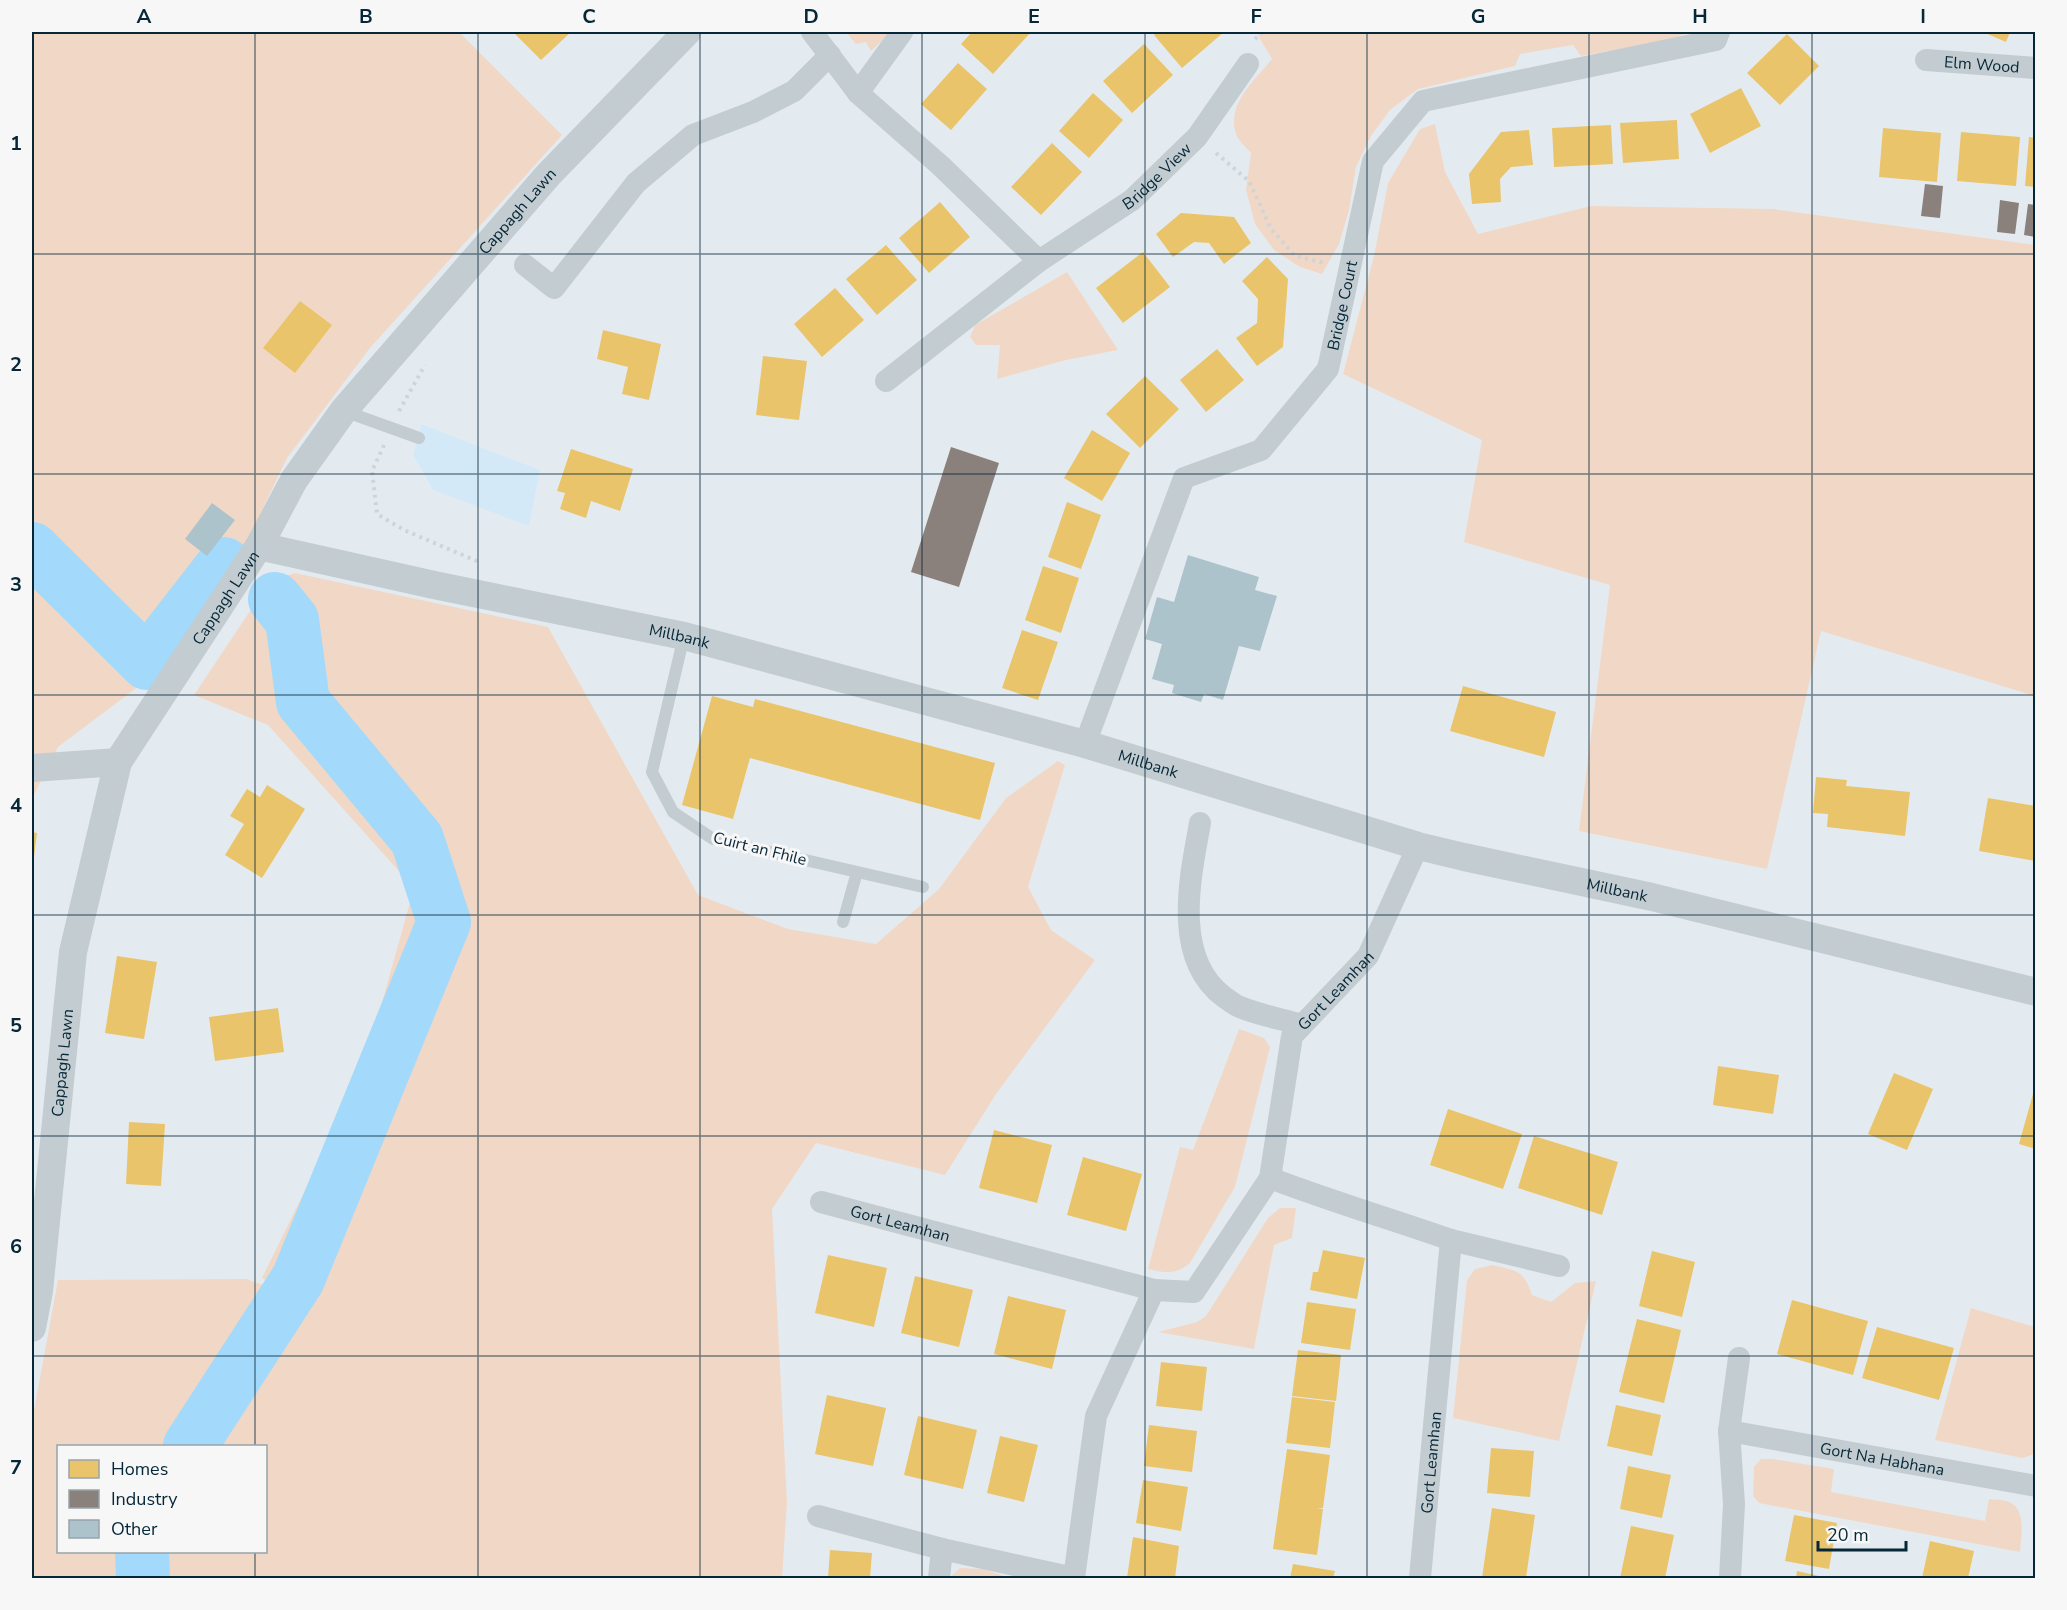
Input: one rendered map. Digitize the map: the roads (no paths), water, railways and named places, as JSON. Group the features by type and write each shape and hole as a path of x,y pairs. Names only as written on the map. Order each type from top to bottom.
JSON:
{"street":[{"name":"Cappagh Lawn","path":"32,1328 39,1291 73,952 118,762 260,546 294,480 344,410 549,174 687,32"},
{"path":"812,32 858,93 941,166 1039,261"},
{"path":"858,93 902,32"},
{"name":"Bridge Court","path":"1084,744 1184,478 1262,450 1328,369 1373,161 1423,101 1716,40 1719,32"},
{"path":"525,265 554,288 636,183 693,135 753,112 794,91 830,55"},
{"name":"Elm Wood","path":"1926,60 2036,68"},
{"name":"Bridge View","path":"886,381 1039,261 1132,200 1197,137 1248,64"},
{"name":"Millbank","path":"260,546 434,585 684,636 1084,744 1418,846 1652,897 2036,993"},
{"path":"32,768 118,762"},
{"path":"1200,823 1191,877 1190,928 1196,962 1213,988 1238,1007 1302,1025"},
{"name":"Gort Leamhan","path":"821,1202 1154,1290 1194,1292 1270,1178 1292,1036 1368,956 1418,846"},
{"path":"1270,1178 1323,1199 1389,1218 1451,1240 1559,1266"},
{"name":"Gort Leamhan","path":"1420,1578 1451,1240"},
{"path":"818,1516 942,1549 1074,1578 1096,1416 1154,1290"},
{"path":"1730,1578 1734,1504 1729,1431 1739,1358"},
{"name":"Gort Na Habhana","path":"1729,1431 2036,1486"},
{"path":"939,1578 942,1549"}],"lane":[{"path":"344,410 419,438"},
{"name":"Cuirt an Fhile","path":"684,636 652,772 673,812 713,839 923,887"},
{"path":"843,922 857,872"}],"waterway":[{"path":"32,549 147,663 224,564"},
{"path":"191,1445 298,1279 444,922 417,839 303,702 292,620 275,599"},
{"path":"142,1553 143,1578"}]}
